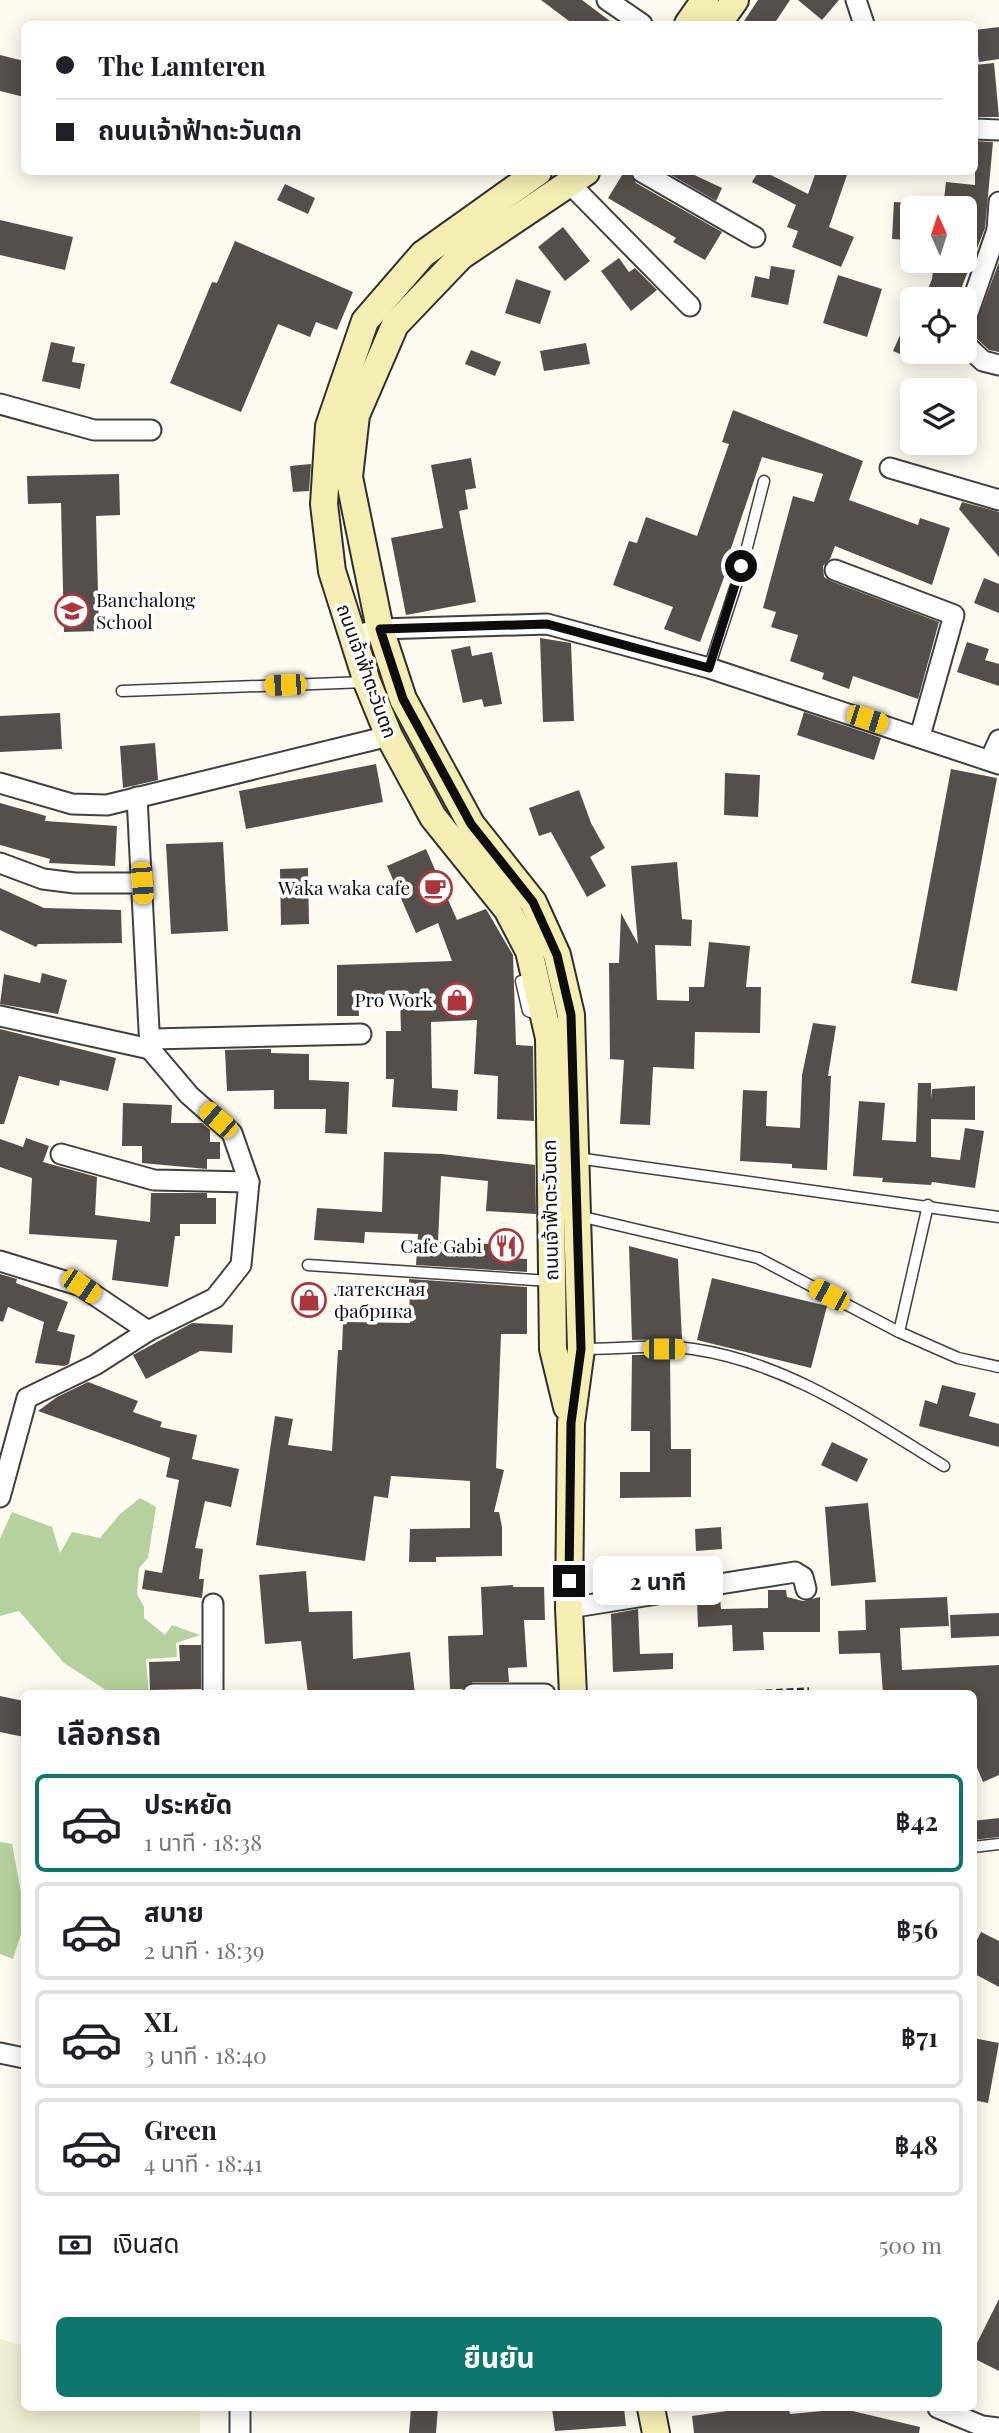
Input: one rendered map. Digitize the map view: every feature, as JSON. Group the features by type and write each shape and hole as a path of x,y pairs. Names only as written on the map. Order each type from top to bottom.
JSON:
{"main road":[{"path":"690,21 705,0"},
{"path":"721,21 735,0"},
{"name":"ถนนเจ้าฟ้าตะวันตก","path":"534,175 423,254 365,321 329,426 324,504 332,571 367,682 389,736 433,817 507,909 529,951 549,1038 549,1213 553,1349 571,1423"},
{"name":"ถนนเจ้าฟ้าตะวันตก","path":"573,1690 569,1608 571,1423 581,1349 571,1015 557,955 533,902 471,824 403,699 380,629 349,477 356,415 395,326 461,256 578,178"},
{"path":"550,1155 576,1158"},
{"path":"549,1213 579,1216"},
{"path":"652,2411 656,2433"}],"street":[{"path":"607,0 638,21"},
{"path":"856,0 863,21"},
{"path":"978,130 999,130"},
{"path":"647,175 755,237"},
{"path":"578,178 690,306"},
{"path":"977,289 998,230 999,202"},
{"path":"977,355 983,361 999,365"},
{"path":"0,404 94,430 150,430"},
{"path":"890,468 999,500"},
{"path":"835,570 954,615 920,736"},
{"path":"354,636 380,629 547,624 709,668 995,762 999,740"},
{"path":"0,783 72,804 107,805 389,736"},
{"path":"0,1497 27,1398 94,1365 148,1331 215,1298 241,1265 249,1182 232,1133 189,1095 151,1044 137,797"},
{"path":"0,863 43,879 75,883 142,883"},
{"path":"0,1016 151,1044 361,1034"},
{"path":"61,1154 154,1180 249,1182"},
{"path":"0,1261 81,1286 148,1331"},
{"path":"569,1608 796,1572 803,1577 806,1589"},
{"path":"213,1604 213,1690"},
{"path":"0,2053 21,2057"},
{"path":"240,2411 240,2433"},
{"path":"946,2411 982,2426 999,2428"}],"lane":[{"path":"709,668 764,481"},
{"path":"122,691 367,682"},
{"path":"522,981 528,1011 544,1018"},
{"path":"576,1158 999,1216"},
{"path":"899,1332 929,1205"},
{"path":"579,1216 758,1258 899,1332 958,1358 999,1367"},
{"path":"308,1265 551,1281"},
{"path":"581,1349 692,1349 753,1363 818,1389 944,1466"},
{"path":"977,1847 999,1844"}],"path":[{"path":"790,1690 809,1689"}],"shaded area":[{"path":"0,2339 21,2345 21,2411 200,2411 200,2433 0,2433"}],"green space":[{"path":"140,1498 156,1507 148,1558 139,1568 137,1594 144,1607 144,1618 165,1635 172,1625 200,1635 176,1643 177,1657 146,1659 149,1690 106,1690 64,1663 19,1611 0,1616 0,1539 12,1512 52,1527 60,1553 72,1532 100,1538 120,1514"},
{"path":"0,1842 12,1844 21,1893 21,1934 13,1959 0,1954"}],"building":[{"path":"541,0 582,0 610,21 569,21"},
{"path":"758,0 790,0 776,21 744,21"},
{"path":"798,0 839,0 822,20"},
{"path":"999,27 999,59 979,62 978,30"},
{"path":"0,55 21,60 21,96 0,91"},
{"path":"994,63 999,117 978,117 978,65"},
{"path":"978,141 993,142 985,228 977,248 977,196 944,196 946,182 975,185 975,175 978,175"},
{"path":"622,175 632,175 636,183 722,232 705,260 673,242 676,238 608,198"},
{"path":"671,175 694,175 722,188 716,201"},
{"path":"756,175 771,175 808,194 815,175 847,175 829,227 854,237 841,267 792,247 798,231 787,227 796,205 752,182"},
{"path":"285,184 315,198 308,214 277,200"},
{"path":"894,202 900,202 900,239 892,239"},
{"path":"0,220 73,237 65,270 0,255"},
{"path":"563,227 590,261 565,281 538,247"},
{"path":"235,241 353,292 337,330 316,322 310,337 278,324 241,412 170,383 212,282 217,283"},
{"path":"619,258 629,272 635,268 657,290 631,311 601,271"},
{"path":"999,262 999,352 989,350 977,339 977,321"},
{"path":"771,266 795,270 788,305 751,297 755,276 769,279"},
{"path":"933,273 967,273 962,287 929,287"},
{"path":"838,275 882,289 867,337 823,323"},
{"path":"516,279 551,291 540,324 505,313"},
{"path":"900,335 900,354 893,351"},
{"path":"51,342 75,347 72,362 85,364 80,389 42,381"},
{"path":"586,343 590,364 544,371 540,351"},
{"path":"471,350 501,362 495,376 465,364"},
{"path":"733,410 863,461 849,500 918,525 920,518 950,528 932,585 835,546 830,559 823,566 824,577 831,581 939,622 918,699 853,676 849,689 822,679 824,673 790,661 798,635 771,627 776,612 763,608 793,496 814,502 823,474 762,457 726,563 729,564 700,642 664,629 673,607 613,585 629,541 637,543 646,517 697,536 729,444 722,442"},
{"path":"471,458 476,488 465,490 468,509 459,511 476,602 406,615 391,538 443,528 431,465"},
{"path":"311,464 309,491 293,492 290,466"},
{"path":"119,474 120,515 96,516 99,631 64,632 61,503 28,504 27,476"},
{"path":"962,502 999,512 999,557 959,509"},
{"path":"984,578 999,584 999,613 974,603"},
{"path":"540,638 571,643 574,721 543,722"},
{"path":"967,642 989,649 985,660 999,664 999,686 957,672"},
{"path":"470,646 472,656 492,652 502,704 484,707 482,699 463,703 451,650"},
{"path":"804,712 881,738 874,760 797,735"},
{"path":"60,713 62,749 0,752 0,716"},
{"path":"155,743 158,780 123,788 120,746"},
{"path":"376,764 383,802 246,829 239,791"},
{"path":"951,769 997,778 957,991 911,983"},
{"path":"725,773 760,775 758,817 724,815"},
{"path":"579,790 591,823 605,848 590,857 606,886 587,897 551,832 539,836 529,808"},
{"path":"0,803 46,816 45,821 117,826 115,866 49,863 50,859 0,845"},
{"path":"223,842 228,931 171,934 166,844"},
{"path":"426,849 457,920 486,909 513,955 516,1045 533,1046 534,1121 497,1119 498,1076 474,1074 477,1020 431,1022 432,1088 458,1090 457,1111 392,1107 394,1079 386,1079 386,1031 401,1031 400,995 358,995 359,1016 337,1016 337,965 452,961 438,923 416,933 387,866"},
{"path":"677,862 682,919 692,920 691,946 655,945 657,1000 689,1001 689,987 704,987 709,942 750,946 746,987 761,987 760,1033 695,1032 694,1069 653,1067 650,1125 620,1124 624,1060 610,1059 609,963 619,963 621,913 638,944 631,866"},
{"path":"308,868 309,924 281,925 280,869"},
{"path":"0,888 44,908 121,910 122,943 38,944 36,947 0,930"},
{"path":"42,973 67,980 58,1014 0,1004 4,974 40,983"},
{"path":"813,1023 836,1026 828,1076 831,1076 827,1170 792,1168 792,1164 740,1161 743,1090 767,1091 766,1126 800,1128 802,1075"},
{"path":"0,1029 116,1058 108,1091 60,1080 59,1086 19,1076 4,1124 0,1124"},
{"path":"271,1049 271,1053 309,1054 309,1080 349,1082 347,1134 325,1133 326,1109 274,1109 274,1090 227,1091 225,1050"},
{"path":"918,1083 931,1083 931,1099 932,1089 975,1086 975,1120 931,1119 931,1157 960,1160 965,1128 984,1131 975,1188 932,1182 931,1185 882,1182 883,1178 853,1176 859,1101 885,1103 882,1140 916,1142"},
{"path":"123,1103 172,1105 171,1123 202,1123 210,1130 210,1142 220,1142 220,1159 207,1159 207,1169 142,1163 142,1146 122,1146"},
{"path":"26,1138 49,1146 43,1162 97,1177 95,1215 150,1222 151,1193 207,1193 207,1198 216,1198 216,1224 180,1224 180,1236 175,1236 168,1287 112,1280 117,1240 29,1234 32,1178 0,1167 0,1139 23,1147"},
{"path":"384,1152 442,1154 535,1165 536,1214 486,1211 488,1181 441,1176 438,1242 493,1244 492,1257 527,1259 527,1272 416,1265 418,1234 365,1232 364,1243 314,1240 317,1208 382,1212"},
{"path":"629,1246 678,1259 682,1339 632,1340"},
{"path":"0,1274 17,1279 16,1283 68,1302 57,1331 75,1335 69,1364 64,1366 35,1363 44,1322 8,1307 3,1322 0,1321"},
{"path":"712,1278 827,1306 811,1368 697,1340"},
{"path":"409,1279 527,1287 527,1334 501,1334 496,1468 504,1470 494,1512 499,1512 502,1527 502,1556 436,1557 436,1562 409,1562 410,1529 470,1528 470,1481 391,1476 388,1498 374,1496 365,1561 256,1545 275,1416 293,1419 288,1445 332,1451 338,1350 342,1350 343,1322 410,1323"},
{"path":"192,1323 233,1325 232,1353 200,1351 146,1379 133,1355"},
{"path":"632,1355 670,1355 671,1449 691,1449 691,1497 620,1498 620,1472 650,1472 650,1431 631,1431"},
{"path":"88,1382 138,1401 133,1412 162,1422 160,1427 197,1435 192,1459 239,1469 231,1507 205,1501 195,1548 203,1549 199,1579 204,1579 202,1598 142,1589 145,1570 162,1573 179,1480 166,1477 170,1458 38,1411 57,1397"},
{"path":"942,1385 976,1393 969,1416 999,1424 999,1447 919,1426 925,1400 937,1404"},
{"path":"832,1442 868,1459 857,1482 821,1465"},
{"path":"868,1503 876,1582 831,1586 825,1507"},
{"path":"721,1527 722,1549 696,1551 695,1529"},
{"path":"306,1571 309,1612 352,1611 353,1659 410,1652 415,1690 307,1690 301,1641 265,1644 259,1575"},
{"path":"481,1587 544,1587 545,1620 524,1620 527,1667 508,1668 509,1682 473,1682 462,1689 450,1689 448,1636 483,1635"},
{"path":"768,1590 786,1590 787,1597 803,1601 820,1597 820,1632 763,1632 764,1650 733,1651 732,1625 698,1627 697,1600 720,1598 721,1609 768,1608"},
{"path":"947,1597 949,1626 900,1628 902,1670 999,1665 999,1775 983,1782 977,1768 977,1690 883,1690 880,1653 839,1654 838,1631 866,1630 865,1600"},
{"path":"638,1609 640,1654 673,1653 673,1669 613,1672 611,1614"},
{"path":"999,1613 999,1636 951,1638 950,1615"},
{"path":"179,1645 201,1645 201,1689 150,1690 149,1662 180,1661"},
{"path":"0,1696 21,1700 21,1736 0,1732"},
{"path":"999,1818 999,1837 977,1840 977,1821"},
{"path":"981,1932 999,1941 999,1987 977,1975 977,1940"},
{"path":"977,2039 999,2043 988,2103 977,2101"},
{"path":"999,2299 999,2371 977,2360 977,2343"},
{"path":"411,2411 438,2411 436,2433 409,2433"},
{"path":"552,2411 624,2411 626,2426 555,2431"},
{"path":"727,2411 790,2411 790,2414 852,2411 920,2427 919,2433 694,2433 692,2416"}],"place":[{"name":"Banchalong School","path":"72,611"},
{"name":"Waka waka cafe","path":"435,888"},
{"name":"Pro Work","path":"457,1000"},
{"name":"Cafe Gabi","path":"506,1246"},
{"name":"латексная фабрика","path":"309,1300"}],"route":[{"path":"569,1581 571,1423 581,1349 571,1015 557,955 533,902 471,824 403,699 380,629 547,624 709,668 741,566"}]}
